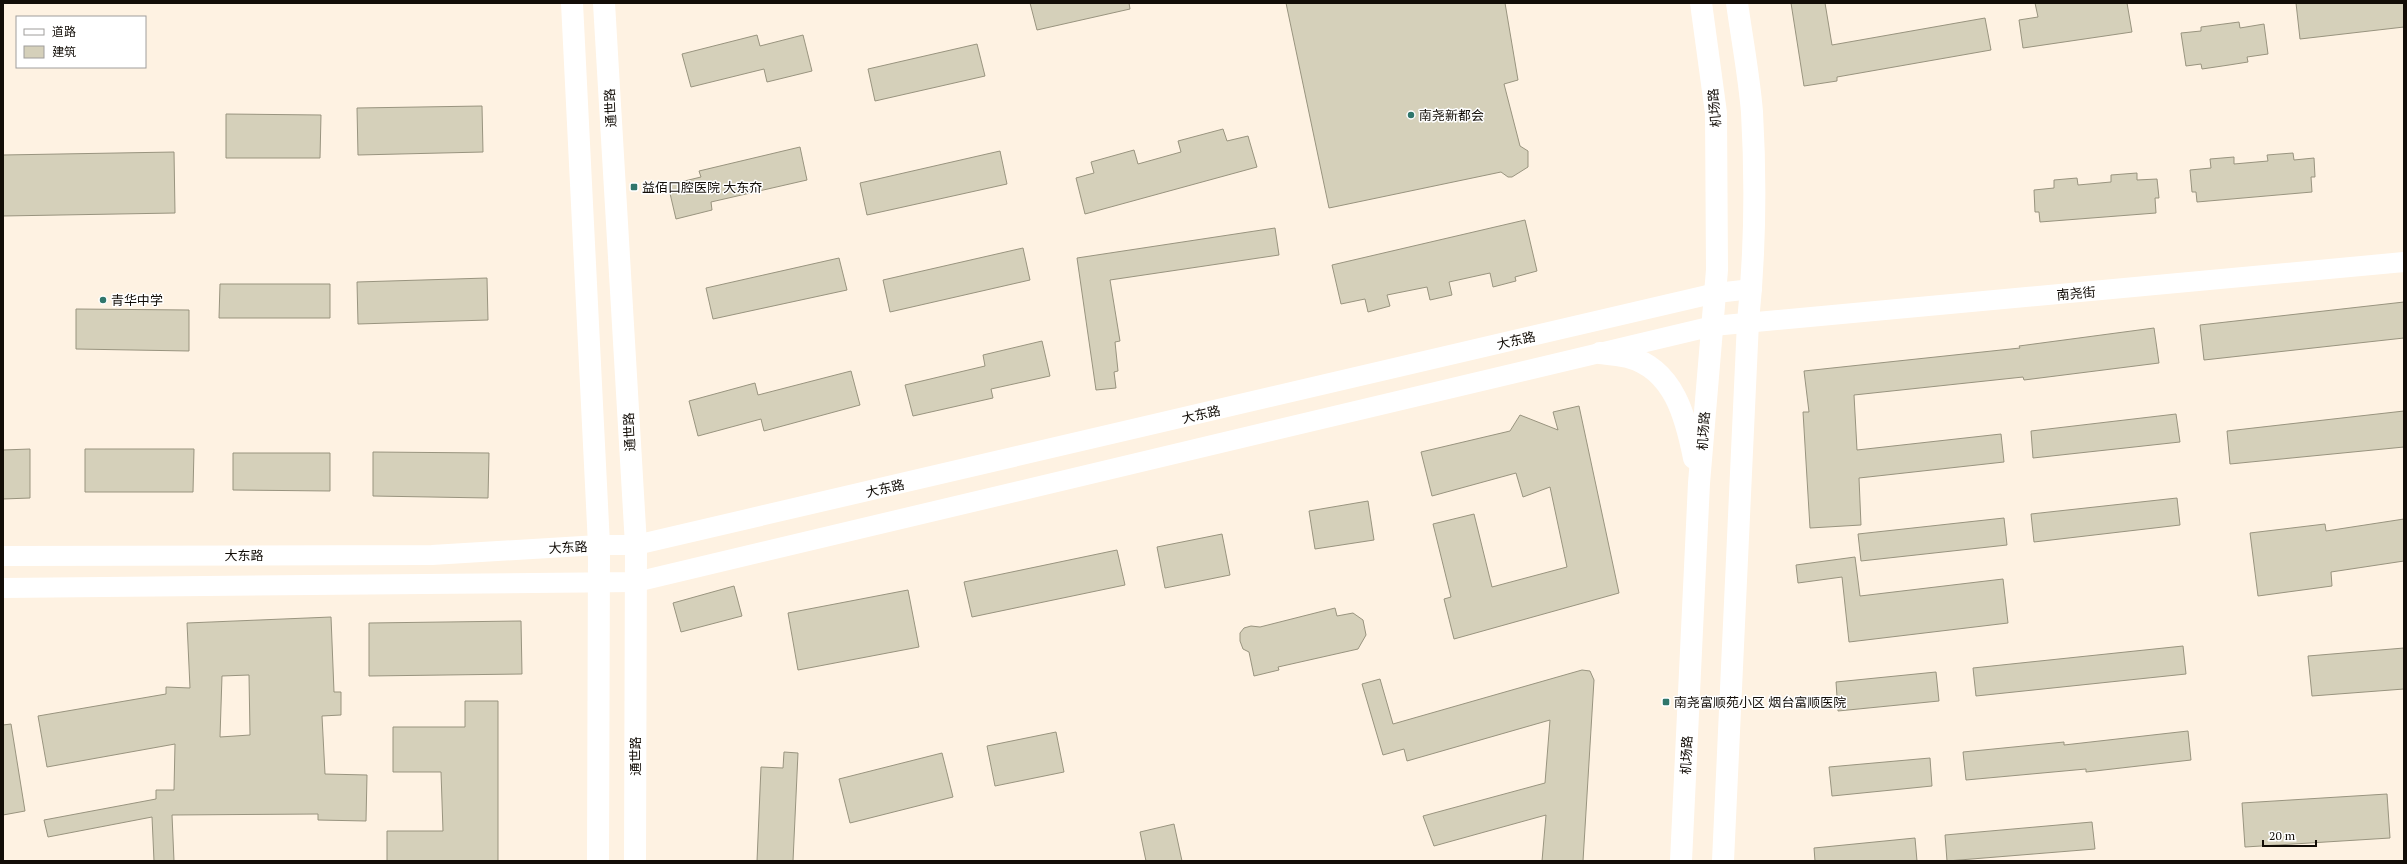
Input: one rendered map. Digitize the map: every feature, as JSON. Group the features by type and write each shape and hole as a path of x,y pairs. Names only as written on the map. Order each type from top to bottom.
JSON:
{"main road":[{"path":"572,3 599,545 598,861"},
{"name":"通世路","path":"604,3 636,545 635,861"},
{"name":"机场路","path":"1681,861 1699,483 1710,343 1716,293 1716,113 1700,3"},
{"path":"1723,861 1748,322 1752,289 1754,203 1752,111 1737,3"},
{"path":"1600,353 1629,358 1652,369 1671,387 1686,421 1699,483"}],"street":[{"name":"南尧街","path":"1748,322 1953,305 2404,262"},
{"name":"大东路","path":"3,556 432,555 599,545 636,545 1716,293 1752,289"},
{"path":"3,588 599,581 636,582 1713,326 1748,322"}],"building":[{"path":"1030,3 1129,3 1130,9 1037,30"},
{"name":"南尧新都会","path":"1286,3 1505,3 1518,80 1504,84 1520,146 1528,151 1528,167 1512,177 1508,177 1501,172 1329,208"},
{"path":"1791,3 1825,3 1832,45 1985,18 1991,50 1837,77 1837,81 1804,86"},
{"path":"2035,3 2127,3 2132,32 2023,48 2019,20 2038,17"},
{"path":"2296,3 2404,3 2404,27 2300,39"},
{"path":"2239,22 2240,28 2264,24 2268,54 2247,57 2248,62 2202,69 2201,64 2186,66 2181,33 2201,31 2201,27"},
{"path":"757,35 760,46 803,35 812,71 767,82 764,69 691,87 682,54"},
{"path":"977,44 985,76 875,101 868,69"},
{"path":"482,106 483,152 358,155 357,108"},
{"path":"226,114 321,115 320,158 226,158"},
{"path":"1223,129 1227,141 1248,136 1257,167 1085,214 1076,178 1094,173 1091,162 1134,150 1138,164 1181,152 1178,141"},
{"path":"800,147 807,180 711,202 712,210 676,219 668,185 701,177 699,171"},
{"path":"1000,151 1007,184 867,215 860,183"},
{"path":"174,152 175,213 3,216 3,155"},
{"path":"2293,153 2294,160 2314,158 2315,177 2311,177 2312,192 2197,202 2196,192 2192,192 2190,170 2211,168 2210,159 2234,157 2234,164 2268,161 2267,155"},
{"path":"2137,173 2137,180 2157,179 2159,198 2155,198 2156,213 2040,222 2039,212 2035,212 2034,190 2054,188 2054,180 2077,178 2078,185 2111,182 2111,175"},
{"path":"1525,220 1537,271 1515,277 1516,281 1493,287 1490,273 1449,282 1452,295 1430,300 1427,287 1387,295 1390,306 1368,312 1365,299 1341,304 1332,265"},
{"path":"1275,228 1279,255 1110,280 1120,341 1115,342 1118,371 1114,372 1116,388 1096,390 1077,258"},
{"path":"1023,248 1030,280 890,312 883,280"},
{"path":"839,258 847,290 713,319 706,288"},
{"path":"487,278 488,320 358,324 357,282"},
{"path":"220,284 330,284 330,318 219,318"},
{"path":"2404,302 2404,338 2204,360 2200,325"},
{"path":"76,309 189,310 189,351 76,349"},
{"path":"2154,328 2159,363 2024,380 2023,377 1854,395 1857,450 2001,434 2004,462 1859,478 1861,525 1810,528 1803,412 1809,412 1804,371 2020,348 2019,346"},
{"path":"1042,341 1050,376 991,389 993,398 913,416 905,385 985,366 983,355"},
{"path":"851,371 860,405 764,431 761,419 698,436 689,401 755,383 758,395"},
{"path":"1579,406 1619,593 1454,639 1444,599 1451,597 1433,524 1474,514 1492,587 1567,567 1550,487 1523,497 1516,473 1432,496 1421,452 1510,431 1520,415 1558,430 1553,412"},
{"path":"2404,411 2404,447 2230,464 2227,431"},
{"path":"2176,414 2180,442 2033,458 2031,431"},
{"path":"30,449 30,498 3,499 3,450"},
{"path":"85,449 194,449 193,492 85,492"},
{"path":"373,452 489,453 488,498 373,496"},
{"path":"233,453 330,453 330,491 233,490"},
{"path":"2177,498 2180,525 2034,542 2031,514"},
{"path":"1368,501 1374,540 1315,549 1309,511"},
{"path":"2004,518 2007,545 1861,561 1858,534"},
{"path":"2404,519 2404,561 2331,572 2332,586 2258,596 2250,533 2325,524 2326,531"},
{"path":"1222,534 1230,575 1165,588 1157,547"},
{"path":"1117,550 1125,585 972,617 964,582"},
{"path":"1855,557 1860,596 2003,579 2008,623 1849,642 1842,577 1798,583 1796,565"},
{"path":"734,586 742,616 681,632 673,603"},
{"path":"908,590 919,647 798,670 788,613"},
{"path":"1335,608 1337,616 1353,613 1363,620 1366,635 1358,649 1278,667 1279,670 1254,676 1249,652 1243,649 1240,641 1240,633 1244,628 1251,626 1260,627"},
{"path":"331,617 334,692 341,692 341,715 322,716 325,774 367,775 366,821 318,820 318,814 172,815 174,861 154,861 152,817 48,837 44,820 156,799 156,790 174,790 175,744 47,767 38,716 166,694 166,687 190,688 187,623","holes":["249,675 250,735 220,737 222,676"]},
{"path":"521,621 522,674 369,676 369,623"},
{"path":"2183,646 2186,674 1976,696 1973,668"},
{"path":"2404,648 2404,689 2312,696 2308,656"},
{"path":"1582,670 1590,671 1594,680 1583,861 1542,861 1546,815 1434,846 1423,816 1545,783 1550,720 1407,761 1404,749 1383,755 1362,684 1380,679 1393,724"},
{"path":"1936,672 1939,701 1838,711 1836,682"},
{"path":"465,701 498,701 498,861 387,861 387,831 443,831 441,772 393,772 393,727 465,727"},
{"path":"11,724 25,811 3,815 3,725"},
{"path":"2188,731 2191,760 2086,772 2086,769 1966,780 1963,752 2064,742 2064,745"},
{"path":"1056,732 1064,772 995,786 987,746"},
{"path":"784,752 798,753 793,861 757,861 761,767 783,768"},
{"path":"942,753 953,797 850,823 839,779"},
{"path":"1930,758 1932,786 1832,796 1829,767"},
{"path":"2387,794 2390,838 2245,847 2242,803"},
{"path":"2092,822 2095,849 1947,861 1945,835"},
{"path":"1174,824 1182,861 1146,861 1140,832"},
{"path":"1915,838 1917,861 1815,861 1814,848"}],"place":[{"name":"南尧新都会","path":"1411,115"},
{"name":"益佰口腔医院 大东夼","path":"634,187"},
{"name":"青华中学","path":"103,300"},
{"name":"南尧富顺苑小区 烟台富顺医院","path":"1666,702"}]}
